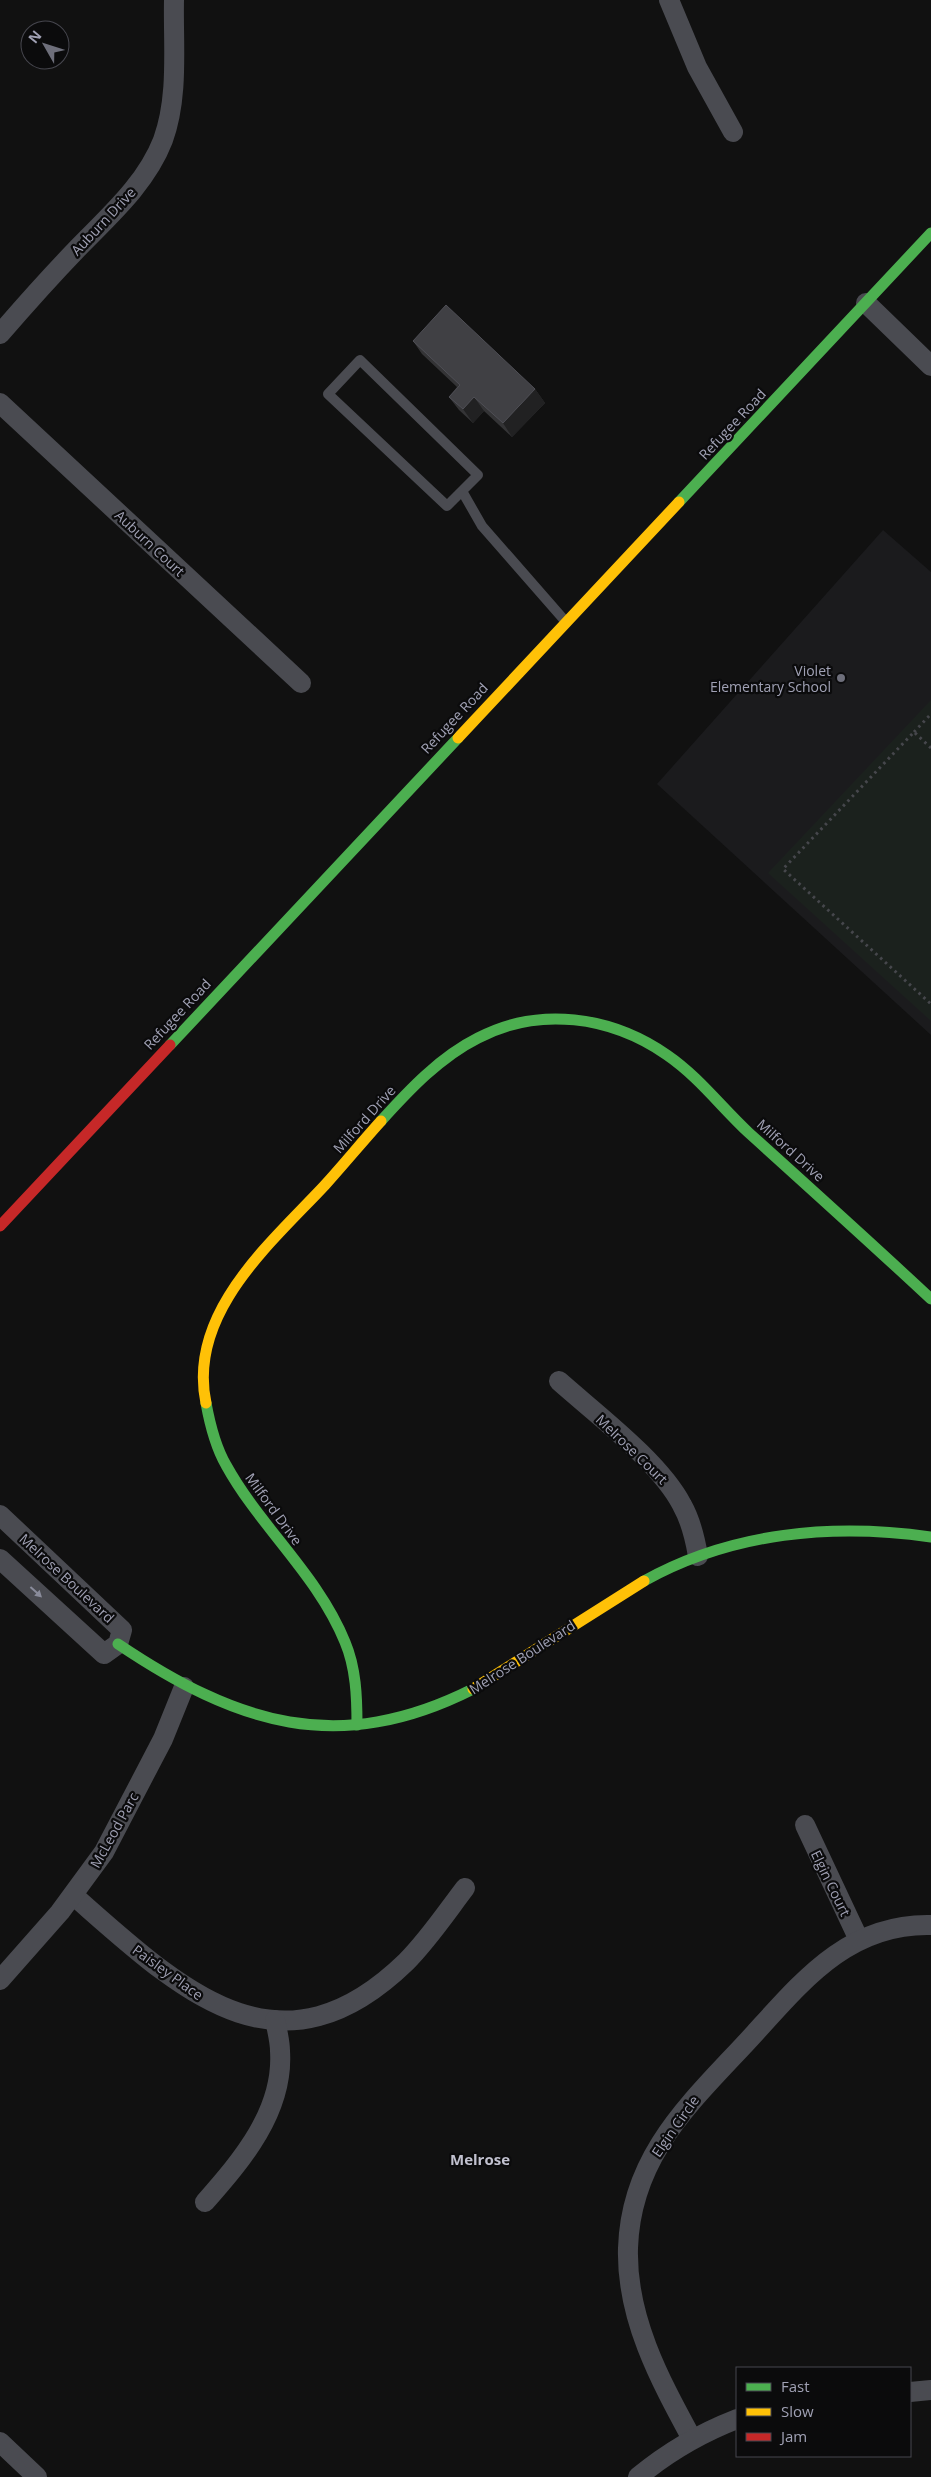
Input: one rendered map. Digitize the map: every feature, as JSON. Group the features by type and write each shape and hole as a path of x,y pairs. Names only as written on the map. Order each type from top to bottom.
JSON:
{"street":[{"name":"Auburn Drive","path":"0,334 39,289 116,210 150,165 163,140 170,111 173,82 174,0"},
{"path":"668,0 697,67 734,132"},
{"name":"Refugee Road","path":"0,1226 931,233"},
{"path":"866,303 931,366"},
{"name":"Auburn Court","path":"0,403 301,683"},
{"name":"Milford Drive","path":"356,1725 357,1694 353,1666 344,1639 316,1589 245,1498 217,1448 208,1421 204,1392 205,1363 211,1335 222,1308 254,1260 411,1090 454,1052 478,1037 505,1025 534,1018 562,1017 591,1021 644,1040 691,1073 751,1134 931,1299"},
{"name":"Melrose Court","path":"559,1380 647,1461 666,1481 682,1504 693,1530 698,1556"},
{"name":"Melrose Boulevard","path":"0,1515 122,1630 118,1644 184,1687 218,1704 274,1722 324,1727 356,1725 418,1712 465,1694 498,1675 595,1610 637,1585 698,1556 755,1541 813,1532 855,1530 931,1537"},
{"path":"0,1559 104,1654 118,1644"},
{"name":"McLeod Parc","path":"0,1980 73,1896 104,1852 163,1738 184,1687"},
{"name":"Elgin Court","path":"805,1826 859,1940"},
{"name":"Paisley Place","path":"73,1896 149,1960 185,1987 235,2013 262,2020 290,2021 319,2016 343,2007 366,1995 407,1961 465,1888"},
{"name":"Elgin Circle","path":"692,2439 653,2362 634,2306 629,2278 630,2220 637,2192 648,2165 662,2140 696,2094 808,1976 836,1953 859,1940 888,1929 916,1924 931,1925"},
{"path":"205,2202 236,2166 255,2139 272,2104 280,2068 280,2050 275,2020"},
{"path":"911,2392 931,2390"},
{"path":"638,2477 661,2458 692,2439 736,2419"},
{"path":"0,2442 38,2477"}],"lane":[{"path":"360,360 478,475 462,492 447,506 328,394 360,360"},
{"path":"462,492 482,526 566,623"}],"path":[{"path":"931,714 783,869 931,1004"},
{"path":"914,732 931,748"}],"shaded area":[{"name":"Violet Elementary School","path":"883,530 931,572 931,1035 657,784"},
{"path":"931,700 931,1021 768,873"}],"building":[{"path":"446,305 535,389 503,423 474,397 463,409 449,397 460,385 413,341"}],"traffic: fast":[{"path":"679,502 931,233"},
{"path":"170,1045 458,738"},
{"path":"381,1121 438,1064 464,1046 501,1028 525,1022 550,1019 599,1024 622,1031 667,1055 700,1082 749,1133 931,1299"},
{"path":"206,1403 213,1435 226,1465 240,1488 320,1595 334,1618 352,1662 356,1693 357,1725"},
{"path":"644,1581 678,1564 712,1551 784,1535 857,1531 931,1537"},
{"path":"118,1644 162,1672 205,1694 247,1711 289,1722 333,1726 377,1722 424,1710 473,1689"}],"traffic: slow":[{"path":"458,738 679,502"},
{"path":"206,1403 203,1370 209,1339 221,1310 238,1282 281,1231 325,1185 381,1121"},
{"path":"473,1689 644,1581"}],"traffic: jam":[{"path":"0,1226 170,1045"}],"place":[{"name":"Violet Elementary School","path":"841,678"}],"district":[{"name":"Melrose","path":"480,2159"}]}
